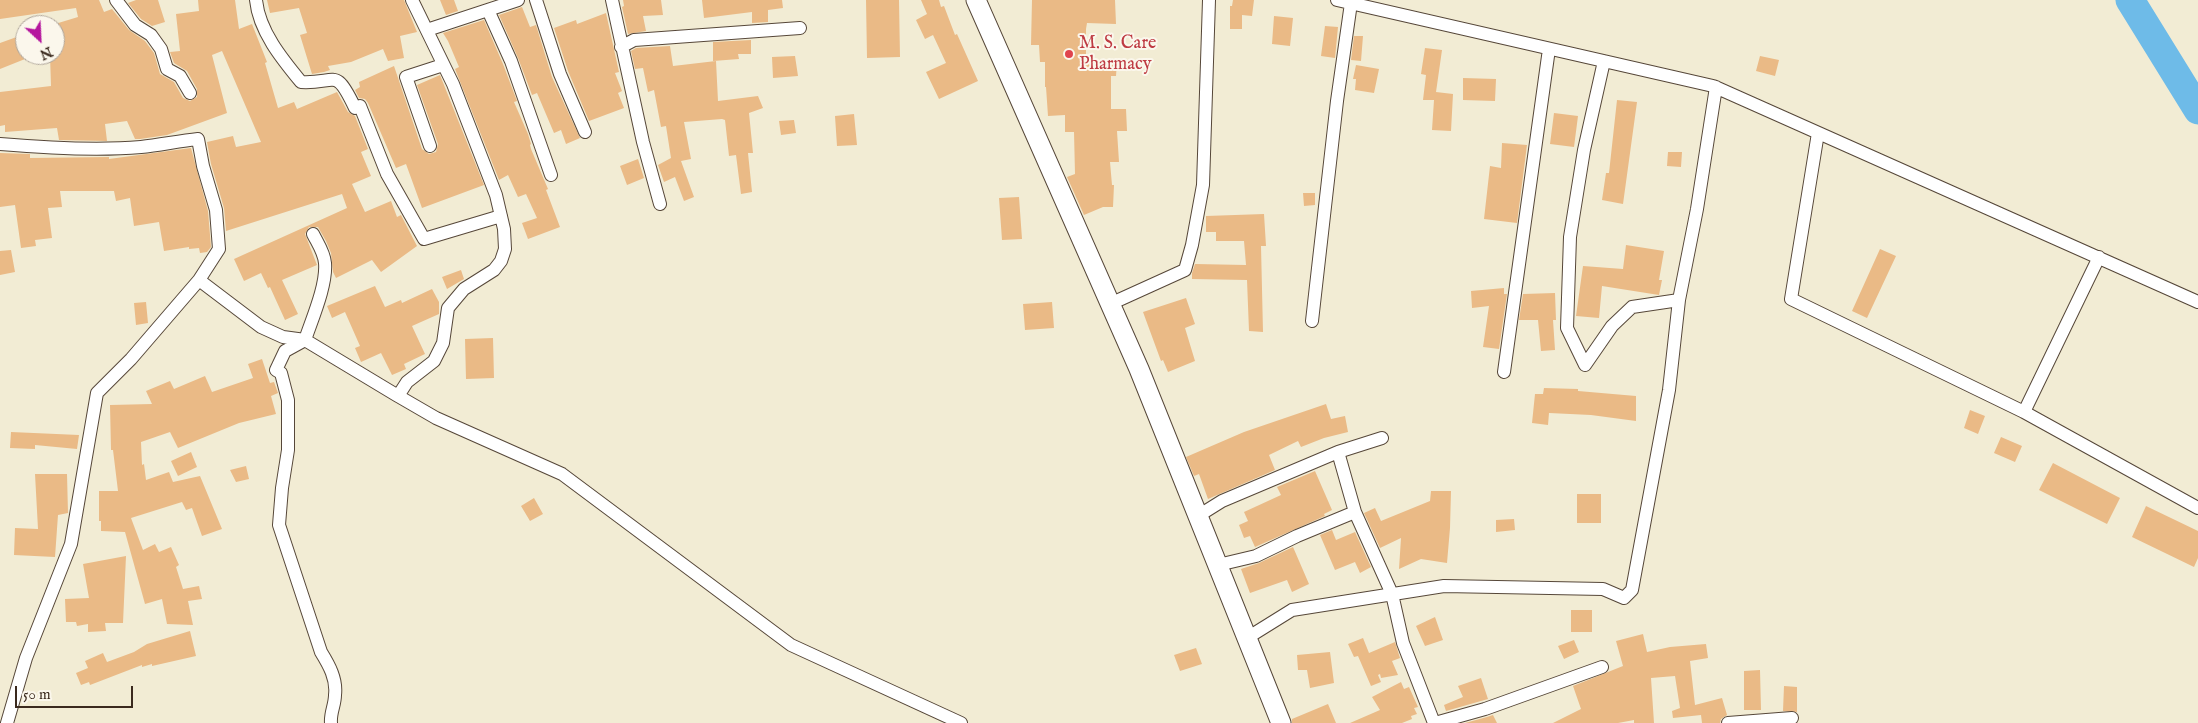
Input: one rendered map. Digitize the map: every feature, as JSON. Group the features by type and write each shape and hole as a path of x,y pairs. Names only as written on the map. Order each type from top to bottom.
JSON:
{"main road":[{"path":"976,0 1139,369 1281,723"}],"street":[{"path":"116,0 135,25 152,35 161,49 167,69 180,76 190,93"},
{"path":"256,0 257,9 270,40 300,82 336,79 340,82 354,108 360,106 387,174 424,239 501,216"},
{"path":"398,396 407,382 434,361 444,344 448,308 464,289 494,270 501,261 505,249 504,229 496,196 471,128 412,0"},
{"path":"427,30 518,0"},
{"path":"536,0 560,74 585,132"},
{"path":"612,0 643,142 660,204"},
{"path":"1110,304 1185,270 1192,245 1203,184 1209,0"},
{"path":"1337,0 1716,88 2198,302"},
{"path":"1312,321 1337,101 1351,4"},
{"path":"488,10 511,60 551,175"},
{"path":"621,47 634,40 800,28"},
{"path":"1504,372 1549,49"},
{"path":"1604,61 1584,150 1570,237 1567,328 1585,365 1612,326 1632,307 1679,300"},
{"path":"430,146 406,77 443,65"},
{"path":"1247,638 1292,610 1454,586 1603,589 1624,598 1632,590 1669,390 1679,300 1698,209 1716,88"},
{"path":"1818,133 1791,299 2024,412 2198,508"},
{"path":"0,144 36,148 108,149 141,147 198,139 203,166 216,210 219,239 219,249 199,280 131,359 97,393 71,544 26,658 7,723"},
{"path":"313,234 322,250 326,266 322,290 305,340 285,351 276,370 281,374 288,400 288,450 279,525 322,652 332,670 335,695 330,713 331,723"},
{"path":"2024,412 2099,257"},
{"path":"199,280 261,327 283,337 305,340 436,418 562,474 791,645 961,723"},
{"path":"1198,516 1222,501 1338,452 1382,438"},
{"path":"1338,452 1355,512 1392,594 1403,643 1435,723 1484,709 1602,667"},
{"path":"1218,565 1256,556 1297,536 1355,512"},
{"path":"1728,723 1792,718"}],"building":[{"path":"0,0 99,0 104,12 112,9 129,30 145,41 154,53 160,74 174,82 183,98 190,101 197,97 197,89 187,71 174,63 170,52 180,51 176,14 199,11 198,0 235,0 239,29 252,24 267,62 265,63 278,108 294,102 297,109 337,92 348,112 355,116 368,149 361,152 371,176 352,184 365,212 391,201 397,217 401,215 417,246 381,272 372,260 336,278 333,272 331,253 326,241 318,227 309,227 305,234 317,265 282,280 298,314 285,320 270,287 268,288 261,273 244,281 234,259 347,208 342,194 226,231 224,208 211,164 207,142 233,136 236,147 261,142 222,51 212,55 227,113 167,135 135,139 127,121 105,124 107,141 59,140 57,128 5,132 5,125 0,126 0,92 51,86 50,65 65,65 65,21 78,17 76,8 15,15 15,17 0,19"},
{"path":"136,0 158,0 165,22 152,26 141,19 128,3"},
{"path":"267,0 404,0 417,32 400,36 404,58 388,61 383,49 351,62 328,66 330,70 312,74 300,35 307,33 299,8 270,13"},
{"path":"440,0 454,0 458,11 446,15"},
{"path":"623,0 661,0 663,15 643,16 646,31 628,34 622,7 624,6"},
{"path":"702,0 782,0 783,8 768,10 768,22 752,23 752,12 704,18"},
{"path":"866,0 899,0 900,57 867,58"},
{"path":"921,0 939,0 941,7 944,6 955,35 957,34 978,81 939,99 926,72 946,63 933,35 925,39 916,20 927,14"},
{"path":"1032,0 1115,0 1116,24 1087,23 1086,29 1086,61 1117,62 1116,76 1111,76 1111,109 1126,109 1127,131 1117,131 1119,162 1110,162 1112,185 1114,185 1113,207 1103,207 1084,215 1067,177 1075,174 1074,132 1065,132 1065,115 1048,116 1045,62 1040,62 1039,45 1031,45"},
{"path":"1233,0 1254,0 1252,16 1242,15 1242,29 1230,29 1230,6 1232,6"},
{"path":"522,7 530,27 536,25 552,77 580,138 566,144 561,130 554,133 537,93 532,95 499,15"},
{"path":"606,13 619,72 615,73 622,91 618,93 624,108 589,121 568,71 554,28 576,20 577,24"},
{"path":"1274,16 1293,18 1290,46 1272,44"},
{"path":"484,20 517,101 514,102 528,134 531,149 548,189 546,190 560,227 528,239 522,223 537,218 526,194 518,197 508,175 499,180 455,69 459,67 443,33"},
{"path":"1325,26 1338,27 1335,58 1321,56"},
{"path":"1354,36 1363,36 1361,61 1351,60"},
{"path":"15,38 15,63 0,69 0,43"},
{"path":"751,40 751,54 738,54 739,59 713,61 713,42"},
{"path":"670,46 673,66 716,61 718,101 758,96 763,108 749,113 753,153 748,153 752,192 741,194 736,155 729,156 725,120 722,119 684,122 691,159 681,161 694,197 684,201 675,177 664,182 658,165 671,158 666,126 661,127 654,90 648,92 643,68 635,69 631,51 636,48"},
{"path":"1425,48 1442,50 1436,92 1453,94 1451,131 1432,130 1434,100 1423,100 1426,75 1421,74"},
{"path":"795,56 798,76 773,78 772,57"},
{"path":"1760,56 1779,60 1775,76 1756,71"},
{"path":"1356,65 1379,69 1374,93 1355,90 1356,79 1353,79"},
{"path":"394,66 422,149 429,154 436,152 438,144 417,85 440,75 484,185 422,208 406,164 396,168 368,103 365,99 359,98 355,90 360,87 359,82"},
{"path":"1463,78 1496,79 1495,101 1463,100"},
{"path":"1617,100 1637,102 1623,204 1602,200 1606,173 1609,173"},
{"path":"1554,113 1578,116 1574,147 1550,144"},
{"path":"854,114 857,145 837,146 835,116"},
{"path":"794,120 796,133 781,135 779,121"},
{"path":"1502,143 1527,145 1517,223 1484,219 1490,166 1501,168"},
{"path":"191,148 208,211 211,247 207,252 200,253 199,248 189,249 189,247 164,251 159,222 134,226 130,198 116,201 114,191 60,191 62,207 48,208 52,238 35,240 36,246 21,248 15,205 0,207 0,153 30,154 30,158 109,157 109,159"},
{"path":"1668,152 1682,152 1681,167 1667,166"},
{"path":"638,159 644,178 627,185 620,166"},
{"path":"1303,193 1315,193 1315,205 1304,206"},
{"path":"1019,197 1022,239 1002,240 999,198"},
{"path":"1264,214 1266,246 1261,246 1263,332 1249,331 1247,280 1192,279 1192,273 1195,264 1246,265 1244,241 1216,241 1216,232 1206,232 1206,216"},
{"path":"1626,245 1664,251 1659,280 1662,280 1659,295 1602,286 1599,318 1576,316 1583,266 1623,269"},
{"path":"1880,249 1896,256 1867,318 1852,311"},
{"path":"11,250 15,272 0,275 0,251"},
{"path":"461,270 464,279 447,289 442,277"},
{"path":"375,286 385,307 401,300 402,303 432,289 439,302 439,314 412,326 425,354 404,364 406,369 392,375 381,353 361,362 355,348 360,346 345,312 332,318 327,306"},
{"path":"1504,288 1504,294 1507,294 1499,349 1483,347 1489,306 1472,308 1471,291"},
{"path":"1555,293 1556,320 1553,320 1555,350 1541,351 1538,320 1519,320 1523,294"},
{"path":"1186,298 1195,324 1185,328 1195,361 1168,372 1163,360 1161,361 1143,312"},
{"path":"146,302 148,323 136,325 134,303"},
{"path":"1052,302 1054,328 1025,330 1023,304"},
{"path":"493,338 494,378 466,379 465,339"},
{"path":"262,359 270,383 274,382 278,393 271,396 276,414 239,423 178,448 170,432 141,442 142,465 144,464 146,480 169,472 173,482 200,476 222,529 202,536 192,508 186,510 182,502 131,518 143,550 155,544 159,552 171,547 179,565 176,567 183,589 199,586 202,599 188,601 193,625 167,624 162,599 145,604 125,532 101,531 99,491 118,491 113,450 111,450 110,405 152,404 146,391 170,381 174,389 205,376 212,392 253,378 248,364"},
{"path":"1544,388 1578,389 1578,391 1636,396 1636,421 1591,415 1549,413 1548,425 1532,423 1535,394 1543,394"},
{"path":"1326,404 1331,419 1345,416 1348,432 1324,438 1301,447 1298,441 1269,455 1275,470 1208,499 1199,474 1194,476 1186,457 1244,432"},
{"path":"1970,410 1985,416 1978,434 1964,428"},
{"path":"11,432 79,435 77,449 35,445 35,449 10,448"},
{"path":"2001,437 2022,446 2015,462 1994,453"},
{"path":"191,452 197,467 178,476 171,461"},
{"path":"2053,463 2120,498 2107,524 2039,490"},
{"path":"246,466 249,479 236,482 230,470"},
{"path":"1315,471 1332,510 1324,514 1325,516 1255,547 1250,536 1244,538 1239,525 1248,521 1244,512 1281,495 1277,487"},
{"path":"35,474 67,474 68,513 58,515 55,557 14,555 15,528 38,529"},
{"path":"1431,491 1451,491 1447,563 1421,559 1399,569 1401,538 1380,548 1364,513 1375,508 1381,521 1430,501"},
{"path":"1577,494 1601,494 1601,523 1577,523"},
{"path":"534,498 543,514 530,521 521,506"},
{"path":"2146,506 2198,531 2198,558 2194,567 2132,537"},
{"path":"1514,519 1515,530 1496,532 1496,520"},
{"path":"1332,530 1336,540 1355,532 1371,567 1360,573 1355,562 1335,570 1320,535"},
{"path":"1293,547 1309,584 1292,592 1287,580 1250,593 1241,569"},
{"path":"126,556 123,623 105,623 106,631 88,632 88,624 77,626 76,622 66,622 65,599 89,598 83,564"},
{"path":"1571,610 1592,610 1592,632 1571,632"},
{"path":"1435,617 1443,640 1425,646 1416,626"},
{"path":"190,631 196,656 152,666 152,664 142,667 142,665 90,685 89,682 81,685 76,673 88,668 85,661 103,653 107,662 134,652 147,644"},
{"path":"1643,634 1647,652 1670,647 1706,644 1708,658 1690,661 1695,705 1722,698 1727,715 1721,719 1720,723 1702,723 1701,715 1673,718 1672,711 1680,708 1675,676 1651,678 1654,723 1634,723 1634,720 1618,723 1553,723 1581,709 1573,686 1623,666 1616,641"},
{"path":"1363,638 1369,653 1395,642 1400,658 1392,661 1398,675 1381,678 1380,674 1378,675 1381,682 1371,686 1358,656 1354,657 1348,644"},
{"path":"1574,640 1579,652 1564,659 1558,646"},
{"path":"1196,648 1202,664 1180,671 1174,655"},
{"path":"1330,652 1334,683 1310,688 1307,670 1298,670 1297,655"},
{"path":"1760,670 1761,710 1744,710 1744,671"},
{"path":"1481,678 1488,699 1446,711 1444,705 1463,697 1458,686"},
{"path":"1401,682 1404,689 1409,687 1418,707 1414,708 1417,714 1411,716 1412,719 1402,723 1350,723 1380,710 1372,697"},
{"path":"1784,686 1797,687 1797,712 1783,711"},
{"path":"1328,704 1336,723 1292,723 1292,719"},
{"path":"1493,715 1497,723 1465,723 1487,717"}],"waterway":[{"path":"2130,0 2198,110"}],"place":[{"name":"M. S. Care Pharmacy","path":"1069,54"}]}
